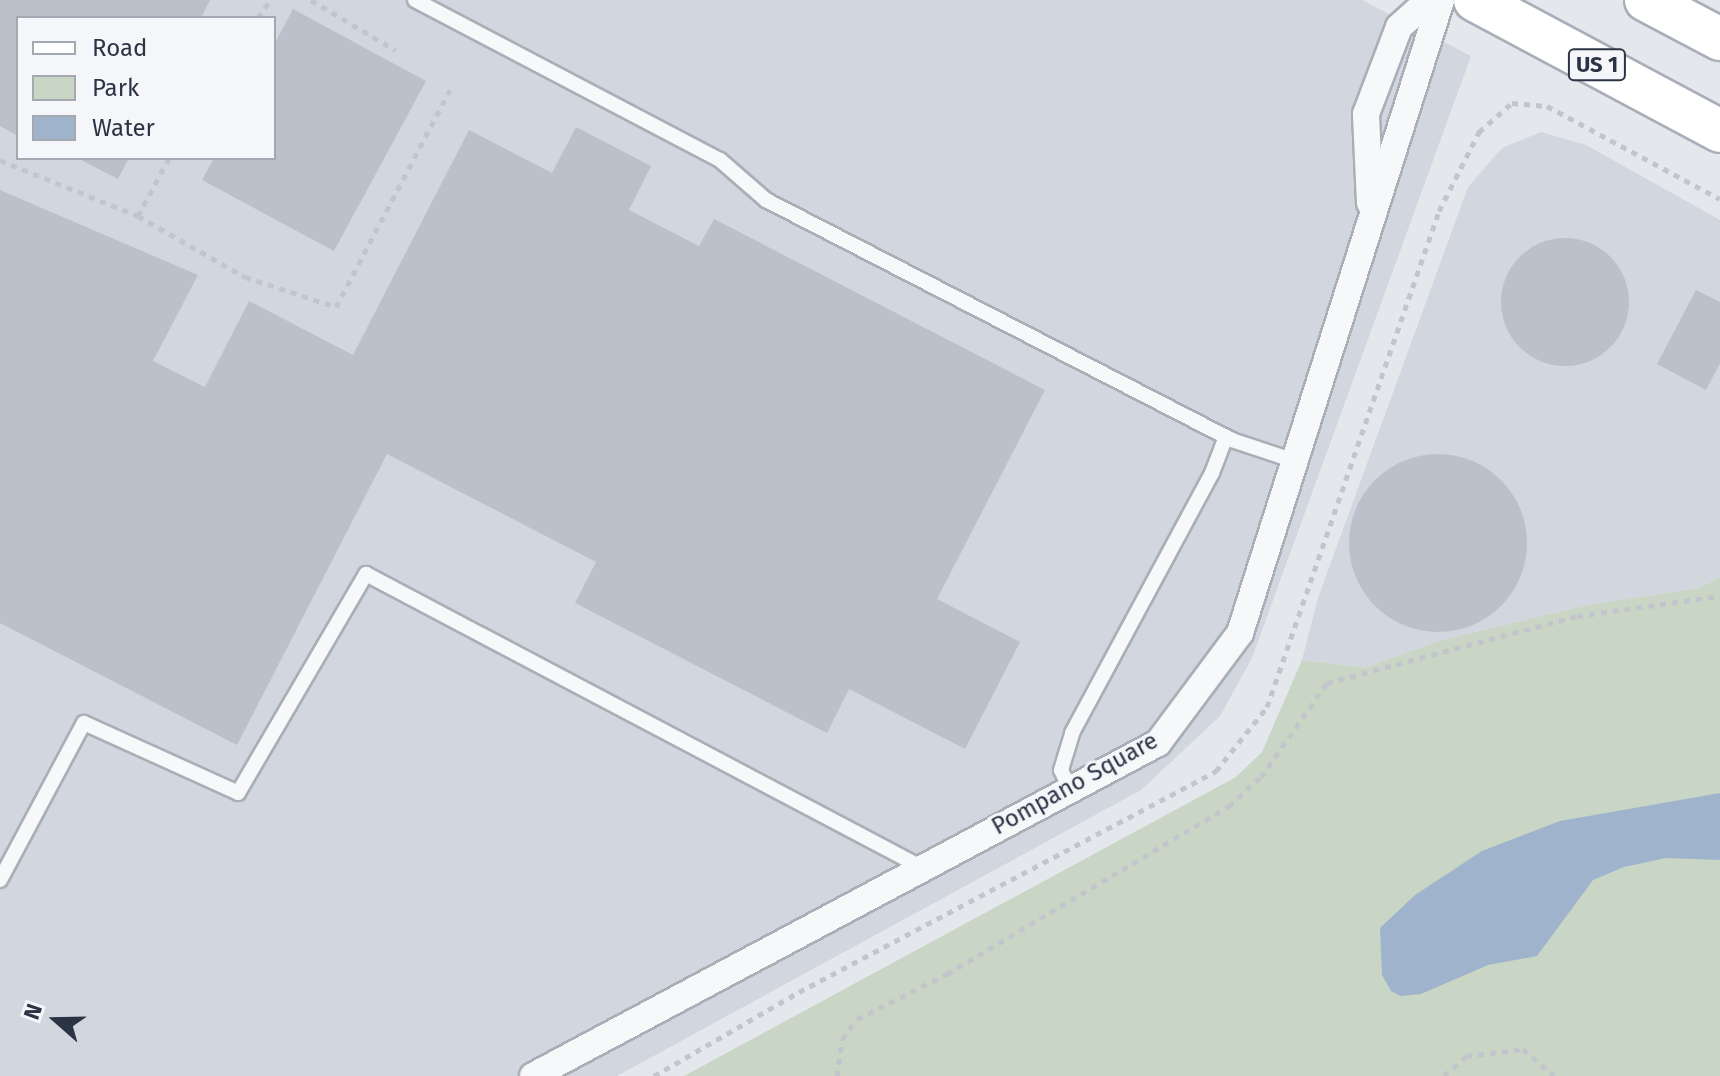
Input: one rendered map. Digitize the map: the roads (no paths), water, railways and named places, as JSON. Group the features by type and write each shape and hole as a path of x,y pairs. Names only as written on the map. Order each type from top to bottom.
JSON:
{"main road":[{"name":"US 1","path":"1475,0 1720,131"},
{"path":"1655,2 1720,39"}],"street":[{"name":"Pompano Square","path":"1371,219 1366,114 1399,27 1429,0"},
{"name":"Pompano Square","path":"533,1076 1158,743 1240,633 1292,460 1441,0"}],"lane":[{"path":"415,0 720,160 766,200 1226,437 1292,460"},
{"path":"1071,790 1061,770 1072,733 1212,473 1226,437"},
{"path":"0,880 84,723 238,793 366,574 923,868"}],"water":[{"path":"1720,793 1720,860 1666,858 1624,867 1593,880 1537,956 1488,965 1421,994 1401,996 1391,991 1382,975 1380,928 1415,895 1482,851 1560,821"}]}
